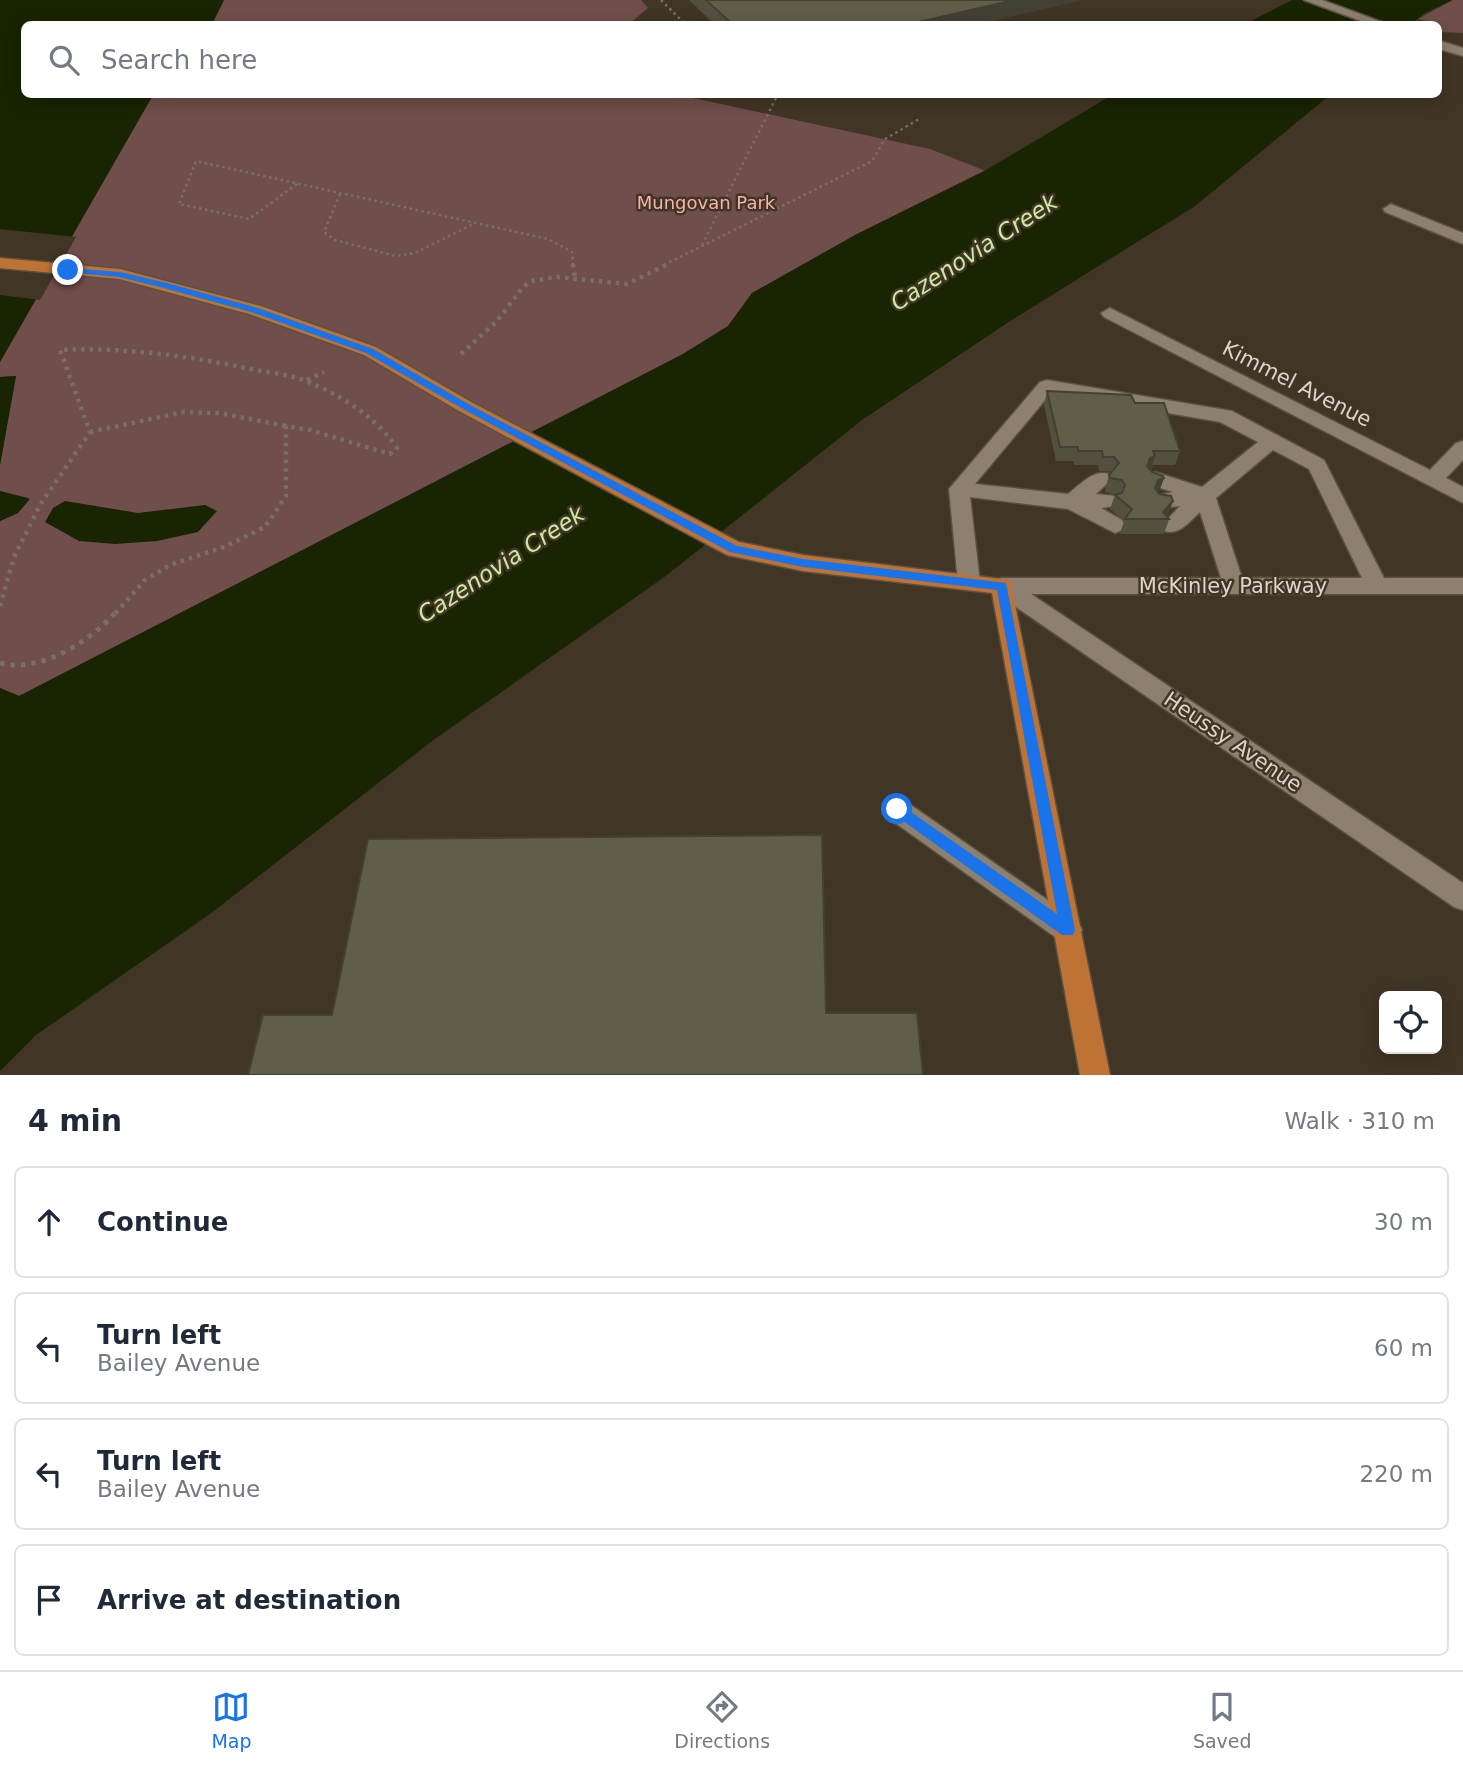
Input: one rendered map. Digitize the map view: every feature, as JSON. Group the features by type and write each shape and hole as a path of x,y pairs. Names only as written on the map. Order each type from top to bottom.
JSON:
{"main road":[{"path":"0,263 120,274 255,310 370,351 466,407 734,549 803,563 1002,586 1095,1075"}],"street":[{"path":"1310,0 1371,21"},
{"path":"1442,45 1463,52"},
{"path":"1391,209 1463,239"},
{"name":"Kimmel Avenue","path":"1110,313 1463,496"},
{"path":"969,582 959,489 1047,386 1225,416 1317,465 1377,586"},
{"path":"1171,526 1272,441"},
{"path":"1432,480 1463,447"},
{"path":"1072,502 1102,479"},
{"path":"1155,479 1205,496"},
{"path":"959,489 1072,502 1108,501"},
{"path":"1162,501 1205,496"},
{"path":"1205,496 1234,586"},
{"path":"1072,502 1115,525"},
{"name":"McKinley Parkway","path":"1002,586 1377,586 1461,589"},
{"name":"Heussy Avenue","path":"1002,586 1463,898"},
{"path":"897,809 1068,930"}],"path":[{"path":"661,0 682,21"},
{"path":"702,246 776,98"},
{"path":"461,354 503,316 522,288 531,280 553,277 604,284 627,284 872,161 885,139 920,118"},
{"path":"297,184 262,212 248,219 179,204 196,161 548,239 572,252 575,279"},
{"path":"340,194 324,232 335,240 396,256 415,253 474,223"},
{"path":"0,606 14,557 40,505 90,432 184,412 219,413 310,430 390,454 397,448 388,433 347,402 307,381 198,358 98,347 60,350 90,432"},
{"path":"307,381 324,372"},
{"path":"0,663 17,667 50,658 99,631 145,580 162,570 224,547 264,527 286,496 286,426"}],"green space":[{"path":"224,0 641,0 648,8 633,21 214,21"},
{"path":"1453,0 1463,0 1463,33 1442,32 1442,21 1418,19"},
{"name":"Mungovan Park","path":"151,98 693,98 930,149 986,171 857,234 752,293 728,326 683,354 19,696 0,688 0,521 18,513 29,498 0,491 0,465 16,376 0,377 0,362"}],"water":[{"path":"0,0 224,0 214,21 21,21 21,98 151,98 0,362"},
{"path":"1292,0 1452,0 1415,21 1251,21"},
{"name":"Cazenovia Creek","path":"1107,98 1326,98 1195,206 1007,323 862,420 667,575 432,741 210,914 36,1035 0,1071 0,688 19,696 683,354 728,326 752,293 857,234 986,170"},
{"path":"16,376 0,465 0,377"},
{"path":"0,491 30,499 18,513 0,521"},
{"path":"65,501 138,513 205,505 217,511 198,532 157,541 115,544 79,541 45,522 53,508"}],"pier":[{"path":"0,229 76,237 40,300 0,295"}],"building":[{"path":"706,0 1014,0 923,21 729,21"},
{"path":"1047,391 1131,395 1135,403 1164,403 1180,451 1153,451 1155,456 1150,458 1147,466 1164,478 1158,480 1155,488 1159,494 1171,496 1173,501 1163,512 1169,519 1125,519 1132,509 1115,495 1122,493 1125,485 1122,480 1110,478 1109,475 1119,463 1114,457 1103,457 1102,451 1078,451 1078,447 1060,447"},
{"path":"822,835 826,1013 917,1013 923,1075 248,1075 263,1015 332,1015 368,839"}],"route":[{"path":"68,270 120,274 164,285 255,310 370,351 466,407 734,549 803,563 1002,586 1068,930 897,809"}]}
